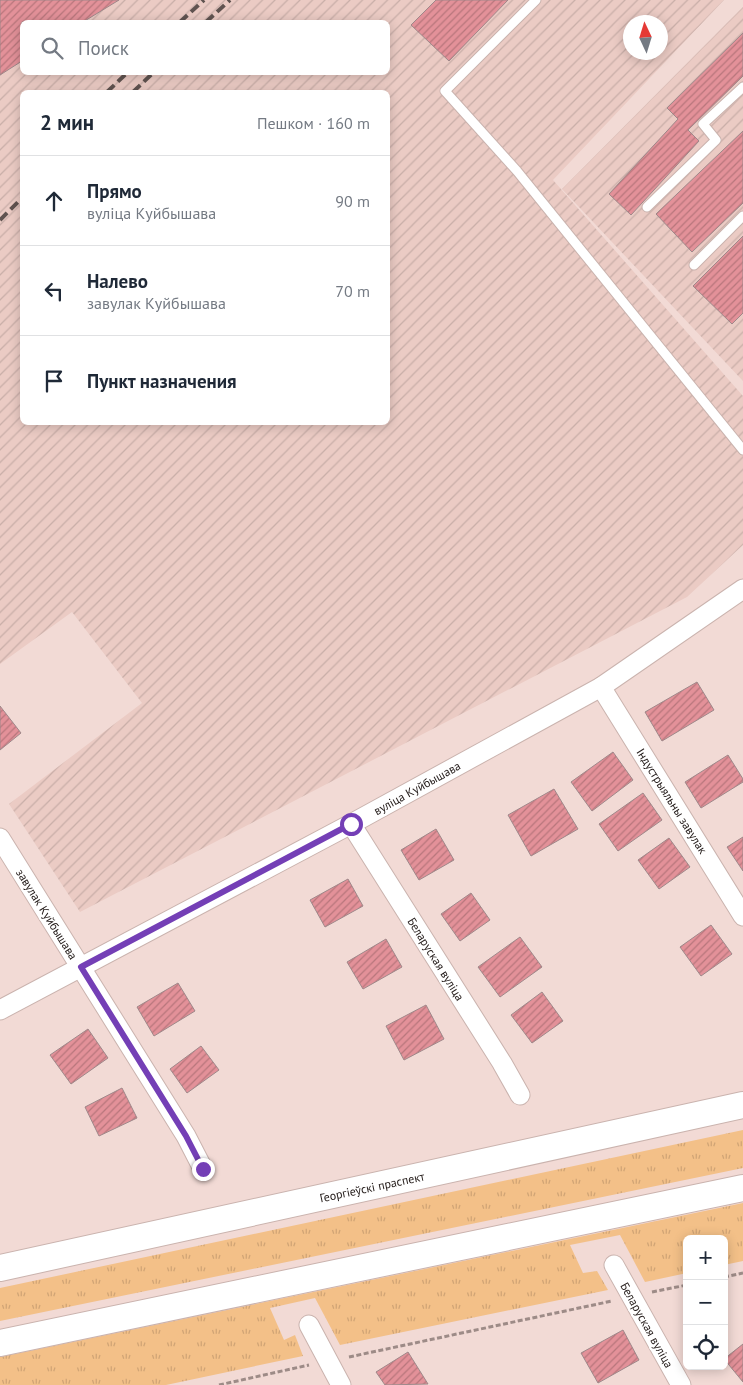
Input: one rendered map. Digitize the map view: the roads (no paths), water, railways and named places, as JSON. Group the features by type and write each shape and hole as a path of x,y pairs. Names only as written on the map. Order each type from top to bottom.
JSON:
{"main road":[{"name":"Георгіеўскі праспект","path":"0,1268 743,1105"},
{"path":"0,1343 743,1188"}],"street":[{"name":"вуліца Куйбышава","path":"0,1010 351,824 601,687 743,589"},
{"name":"Індустрыяльны завулак","path":"601,687 743,916"},
{"name":"Беларуская вуліца","path":"351,824 502,1063 520,1095"},
{"name":"завулак Куйбышава","path":"0,838 186,1136 203,1169"},
{"name":"Беларуская вуліца","path":"614,1265 630,1297 681,1385"},
{"path":"309,1325 340,1385"}],"lane":[{"path":"536,0 445,91 517,171 743,450"},
{"path":"647,207 716,140 702,124 743,87"},
{"path":"694,265 743,216"}],"railway":[{"path":"182,20 204,0"},
{"path":"208,20 230,0"},
{"path":"109,90 125,75"},
{"path":"135,90 151,75"},
{"path":"0,220 20,200"}]}
